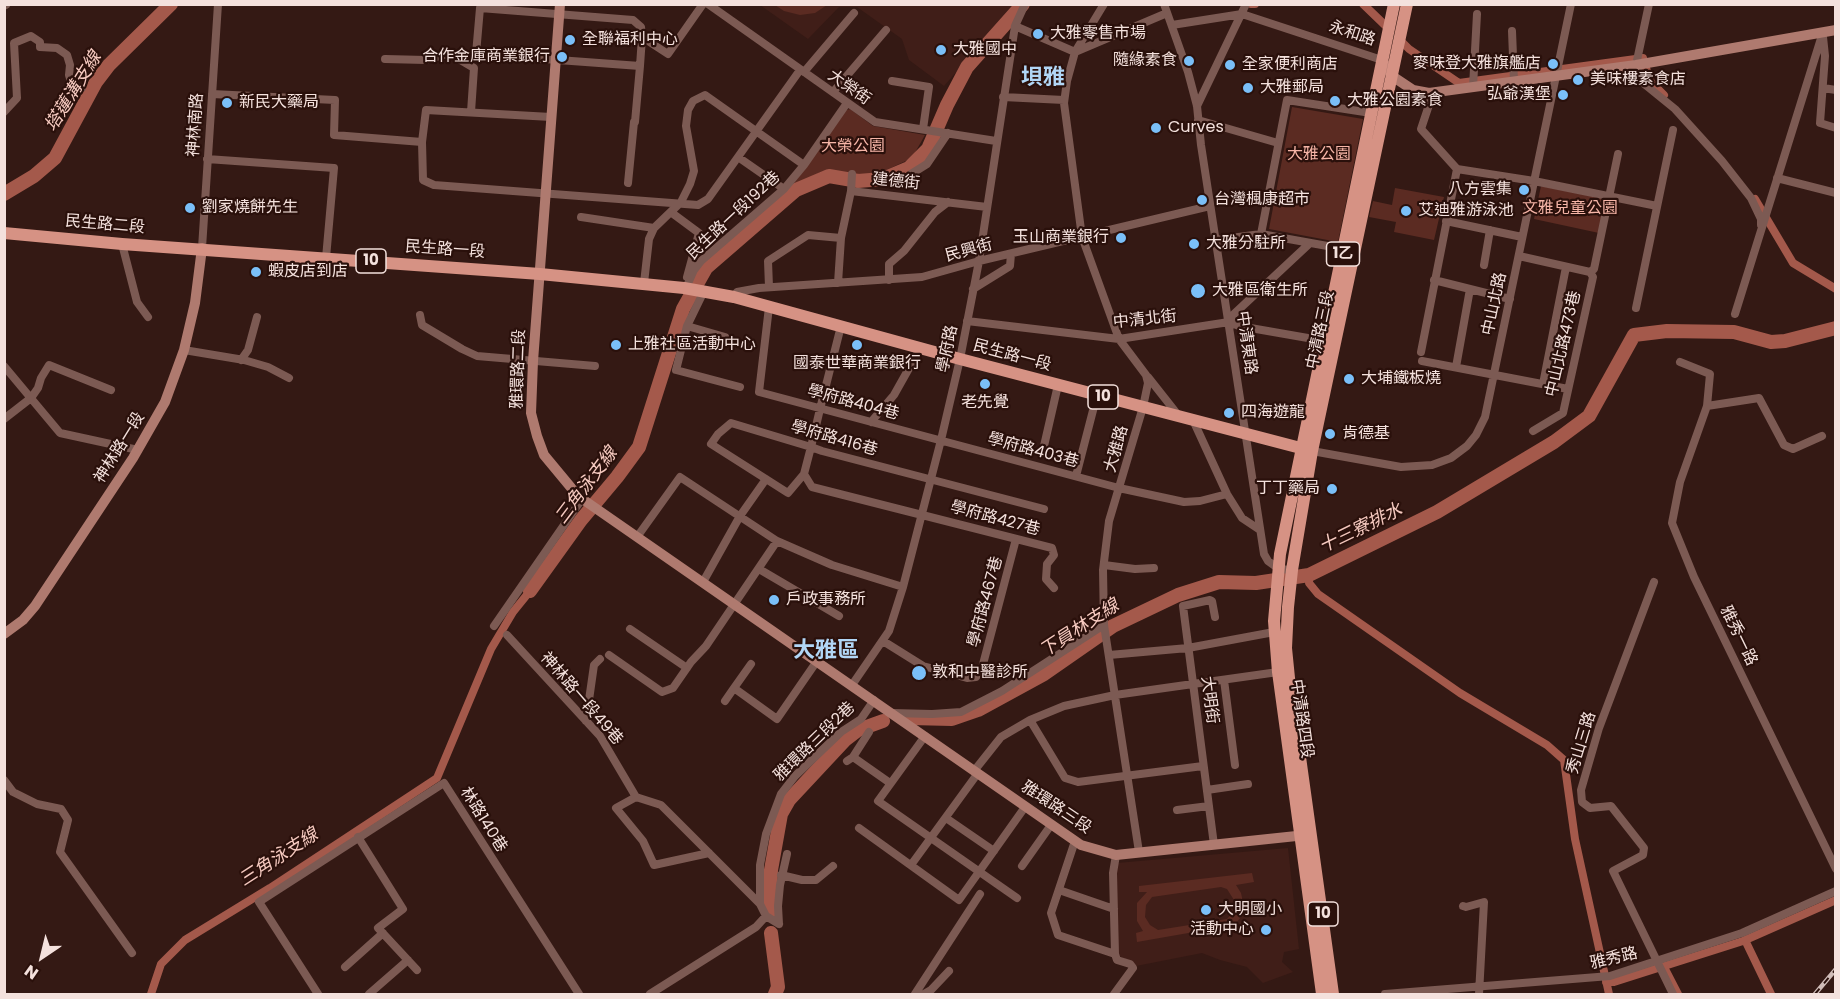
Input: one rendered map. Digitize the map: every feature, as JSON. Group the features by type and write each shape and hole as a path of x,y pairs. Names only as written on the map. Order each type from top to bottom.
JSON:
{"main road":[{"name":"中清路三段","path":"1307,450 1325,341 1394,4"},
{"name":"中清路三段","path":"1307,450 1407,4"},
{"name":"民生路二段","path":"4,233 122,244 202,248"},
{"name":"民生路一段","path":"202,248 540,273 685,288"},
{"name":"10","path":"685,288 704,291"},
{"name":"民生路一段","path":"704,291 734,297 1307,450"},
{"name":"中清路四段","path":"1307,450 1280,554 1287,574 1287,656 1322,994"},
{"name":"中清路四段","path":"1287,574 1278,589 1274,632 1278,672 1334,994"}],"street":[{"name":"神林南路","path":"202,248 218,4"},
{"name":"學府路","path":"852,685 889,631 903,587 941,440 974,289 1015,26 1025,4"},
{"path":"1104,4 1075,52 1067,81 1065,100 1082,237 1119,339 1178,416"},
{"path":"1197,106 1246,4"},
{"name":"中山北路","path":"1307,450 1401,466 1432,465 1451,458 1467,446 1485,417 1571,4"},
{"path":"1649,4 1637,64 1643,83 1675,109 1722,161 1751,198 1763,225"},
{"path":"642,37 668,54 709,5"},
{"name":"大榮街","path":"709,5 875,122 996,141"},
{"path":"628,183 640,66 641,27 627,18 560,9 480,8 476,54 640,66"},
{"name":"雅環路二段","path":"560,9 531,413 544,455 584,500 852,685"},
{"path":"1015,26 1075,52 1165,9"},
{"name":"中清東路","path":"1165,9 1197,106 1210,206 1264,554 1268,561 1287,574"},
{"path":"551,117 426,110 422,142 423,180 434,185 698,205 708,199 802,71 854,12"},
{"name":"永和路","path":"1172,25 1242,14 1382,60 1392,76 1413,90 1429,93 1514,77 1637,64 1836,30"},
{"path":"1473,86 1477,14"},
{"path":"832,92 886,30"},
{"path":"1512,31 1514,77"},
{"path":"1823,32 1825,56 1820,123 1836,128"},
{"path":"1735,314 1823,32"},
{"path":"4,112 16,98 14,43 31,36 40,42 40,47 57,48 67,55 72,85 82,88"},
{"path":"385,59 426,60 452,55 474,68 471,112"},
{"path":"892,81 929,87 925,130"},
{"path":"1823,88 1836,90"},
{"path":"1429,93 1429,105 1421,129 1457,169 1534,181 1657,206"},
{"path":"212,94 335,100 334,135 422,142"},
{"path":"644,284 649,239 654,228 681,202 694,171 687,140 688,110 693,101 705,95 804,165"},
{"path":"1003,97 1065,100"},
{"path":"1261,234 1287,100 1371,113"},
{"name":"民生路一段192巷","path":"685,288 694,270 702,261 784,189 848,103"},
{"path":"1198,120 1278,143"},
{"path":"1636,308 1673,130"},
{"path":"911,174 927,164 946,133"},
{"path":"1590,272 1594,269 1618,154"},
{"path":"738,157 784,189"},
{"path":"207,159 334,168 326,258"},
{"path":"1457,169 1434,280 1422,357 1456,367 1568,389"},
{"path":"851,191 852,174"},
{"path":"1777,178 1836,193"},
{"name":"建德街","path":"837,283 841,238 851,191 987,207"},
{"path":"889,279 890,264 935,212 948,202"},
{"name":"民興街","path":"734,297 737,292 769,287 922,277 979,261 1210,206"},
{"path":"672,213 699,233 685,288"},
{"path":"581,217 654,228"},
{"path":"1446,222 1522,237"},
{"path":"1484,265 1490,230"},
{"path":"1216,240 1261,234 1344,249"},
{"path":"769,287 768,261 808,235 841,238"},
{"path":"1229,322 1234,314 1310,243"},
{"path":"122,244 137,302 148,317"},
{"name":"神林路一段","path":"4,634 23,620 35,606 138,450 165,402 184,350 195,303 202,248"},
{"path":"974,289 1010,266 1011,254"},
{"name":"中山北路473巷","path":"1519,256 1590,272 1593,277 1563,413 1533,431"},
{"name":"中山北路473巷","path":"1543,384 1566,267"},
{"path":"1434,280 1510,299"},
{"path":"1456,367 1470,290"},
{"path":"704,291 687,326 676,370 740,387"},
{"name":"學府路404巷","path":"769,307 759,392 941,440"},
{"path":"420,315 422,325 477,356 596,366"},
{"path":"241,360 248,350 256,317"},
{"name":"中清北街","path":"967,321 1119,339 1229,322 1239,326 1325,341"},
{"path":"687,326 725,337"},
{"path":"703,582 740,516 766,478 788,493 804,474 841,326"},
{"path":"871,422 894,395 921,347"},
{"path":"184,350 268,367 289,378"},
{"name":"雅秀一路","path":"1680,362 1710,374 1707,406 1680,482 1672,523 1694,577 1836,869"},
{"path":"4,419 31,398 49,365 111,390"},
{"path":"4,366 60,432 138,450"},
{"name":"大雅路","path":"1140,852 1104,625 1104,565 1110,521 1143,407 1148,383 1146,375"},
{"path":"1044,446 1058,385"},
{"path":"1076,476 1097,395"},
{"path":"1707,406 1759,398 1784,445 1793,449 1822,436"},
{"path":"1193,420 1227,494 1242,518 1260,530"},
{"name":"學府路416巷","path":"766,478 711,444 718,434 731,423 811,447 1044,509"},
{"name":"學府路403巷","path":"941,440 1119,488 1184,502 1200,501 1227,494"},
{"name":"學府路427巷","path":"804,474 812,487 1052,548 1054,555 1047,564 1046,579 1054,588"},
{"path":"637,537 680,477 777,541 832,564 903,587"},
{"path":"494,626 584,500"},
{"name":"學府路467巷","path":"883,641 923,666 967,678 975,677 982,668 1016,539"},
{"path":"609,655 662,692 672,688 706,646 777,541"},
{"path":"1104,565 1135,569 1154,568"},
{"path":"759,570 839,616"},
{"name":"秀山三路","path":"1654,582 1599,728 1581,790 1582,802 1590,808 1611,806 1644,849 1643,855 1613,871 1673,994"},
{"name":"大明街","path":"1214,845 1183,606 1210,600 1215,617"},
{"path":"892,713 961,712 1002,691 1104,625"},
{"path":"630,629 687,668"},
{"path":"1109,655 1188,648 1274,632"},
{"name":"神林路一段49巷","path":"507,635 600,736 636,797"},
{"path":"586,721 594,665 600,658"},
{"path":"734,688 777,718 817,661"},
{"path":"725,701 751,664"},
{"path":"911,865 946,818 1001,736 1030,720 1064,706 1115,694 1278,672"},
{"path":"1224,680 1235,765"},
{"name":"雅環路三段","path":"852,685 1081,845 1116,855 1305,835"},
{"name":"雅環路三段2巷","path":"759,904 760,865 766,834 781,794 795,776 841,732 861,719 874,700"},
{"path":"1030,720 1065,778 1078,782 1203,766"},
{"path":"869,732 850,759 890,783"},
{"path":"921,733 878,801 1017,898"},
{"path":"4,780 13,792 37,804 61,809 68,820 60,852 132,953"},
{"name":"林路140巷","path":"318,994 260,902 444,783 579,994"},
{"path":"1207,790 1248,784"},
{"path":"710,854 654,865 643,841 616,808 636,797 661,805 710,854 759,904 766,916 779,924 778,906 787,854"},
{"path":"1177,810 1209,806"},
{"path":"859,828 959,900 1025,807"},
{"path":"946,818 994,851"},
{"path":"1022,866 1051,825"},
{"path":"358,837 403,909 378,928 417,970"},
{"path":"1075,841 1051,913 1059,935 1115,954"},
{"path":"1114,994 1133,968 1130,964 1117,960 1115,954 1113,873 1116,855"},
{"path":"782,875 802,880 816,880 833,866"},
{"path":"1059,890 1114,909"},
{"name":"雅秀路","path":"1385,994 1479,990 1610,976 1742,933 1836,891"},
{"path":"915,994 980,894"},
{"path":"1463,906 1484,902 1479,990"},
{"path":"650,994 756,927 766,916"},
{"path":"345,967 382,933"},
{"path":"369,994 408,960"},
{"path":"930,993 949,971"}],"shaded area":[{"name":"大雅國中","path":"760,5 1015,5 944,86 909,60 902,39 857,7 839,7 808,39"},
{"name":"大明國小","path":"1288,848 1299,949 1284,952 1282,962 1293,972 1263,983 1247,967 1202,953 1136,966 1118,955 1117,863"}],"green space":[{"path":"775,5 827,5 815,13 800,15 784,11"},
{"name":"大雅公園","path":"1292,107 1363,119 1338,242 1269,229"},
{"name":"大榮公園","path":"850,109 873,126 925,135 912,158 878,174 857,176 832,171 821,172 786,190 843,111"},
{"name":"文雅兒童公園","path":"1541,186 1606,199 1599,233 1534,219"},
{"name":"艾迪雅游泳池","path":"1395,188 1444,197 1434,240 1394,232 1396,222 1369,217 1373,201 1392,205"},
{"path":"1252,873 1254,882 1236,885 1241,893 1244,907 1241,917 1234,925 1137,942 1136,933 1143,931 1137,921 1137,903 1147,892 1139,892 1139,886","holes":["1221,887 1227,889 1234,900 1234,911 1227,919 1158,930 1150,925 1145,917 1146,905 1152,897"]}],"waterway":[{"name":"塔蓮溝支線","path":"4,194 34,176 55,158 96,82 109,65 171,4"},
{"name":"三角泳支線","path":"530,591 581,520 639,447 683,309 706,268 796,190 829,176 858,181 883,179 909,168 928,149 967,67 1023,4"},
{"path":"1363,4 1390,30"},
{"path":"1403,43 1459,83 1643,58 1650,81 1664,95"},
{"path":"1755,199 1793,263 1836,289"},
{"name":"十三寮排水","path":"910,718 952,719 978,710 1044,674 1113,626 1178,595 1219,582 1256,583 1309,575 1437,512 1554,442 1589,416 1634,335 1667,331 1734,332 1771,342 1785,341 1836,328"},
{"name":"十三寮排水","path":"1309,575 1309,583 1318,594 1460,693 1547,745 1564,760 1575,839 1609,994"},
{"name":"三角泳支線","path":"151,994 161,964 185,940 270,888 437,778 491,649 513,612 530,591"},
{"name":"下員林支線","path":"770,912 771,870 781,814 789,800 845,740 858,730 883,721"},
{"path":"1606,982 1614,982 1743,941 1836,900"},
{"name":"下員林支線","path":"771,933 778,987 775,994"},
{"path":"1745,940 1771,994"},
{"path":"1664,967 1678,994"}],"railway":[{"path":"1815,994 1836,969"}],"place":[{"name":"大雅零售市場","path":"1038,34"},
{"name":"全聯福利中心","path":"570,40"},
{"name":"大雅國中","path":"941,50"},
{"name":"合作金庫商業銀行","path":"562,57"},
{"name":"隨緣素食","path":"1189,61"},
{"name":"麥味登大雅旗艦店","path":"1553,64"},
{"name":"全家便利商店","path":"1230,65"},
{"name":"美味樓素食店","path":"1578,80"},
{"name":"大雅郵局","path":"1248,88"},
{"name":"弘爺漢堡","path":"1563,95"},
{"name":"大雅公園素食","path":"1335,101"},
{"name":"新民大藥局","path":"227,103"},
{"name":"Curves","path":"1156,128"},
{"name":"八方雲集","path":"1524,190"},
{"name":"台灣楓康超市","path":"1202,200"},
{"name":"劉家燒餅先生","path":"190,208"},
{"name":"艾迪雅游泳池","path":"1406,211"},
{"name":"玉山商業銀行","path":"1121,238"},
{"name":"大雅分駐所","path":"1194,244"},
{"name":"蝦皮店到店","path":"256,272"},
{"name":"大雅區衛生所","path":"1198,291"},
{"name":"上雅社區活動中心","path":"616,345"},
{"name":"國泰世華商業銀行","path":"857,345"},
{"name":"大埔鐵板燒","path":"1349,379"},
{"name":"老先覺","path":"985,384"},
{"name":"四海遊龍","path":"1229,413"},
{"name":"肯德基","path":"1330,434"},
{"name":"丁丁藥局","path":"1332,489"},
{"name":"戶政事務所","path":"774,600"},
{"name":"敦和中醫診所","path":"919,673"},
{"name":"大明國小","path":"1206,910"},
{"name":"活動中心","path":"1266,930"}],"district":[{"name":"垻雅","path":"1043,78"},
{"name":"大雅區","path":"826,651"}]}
